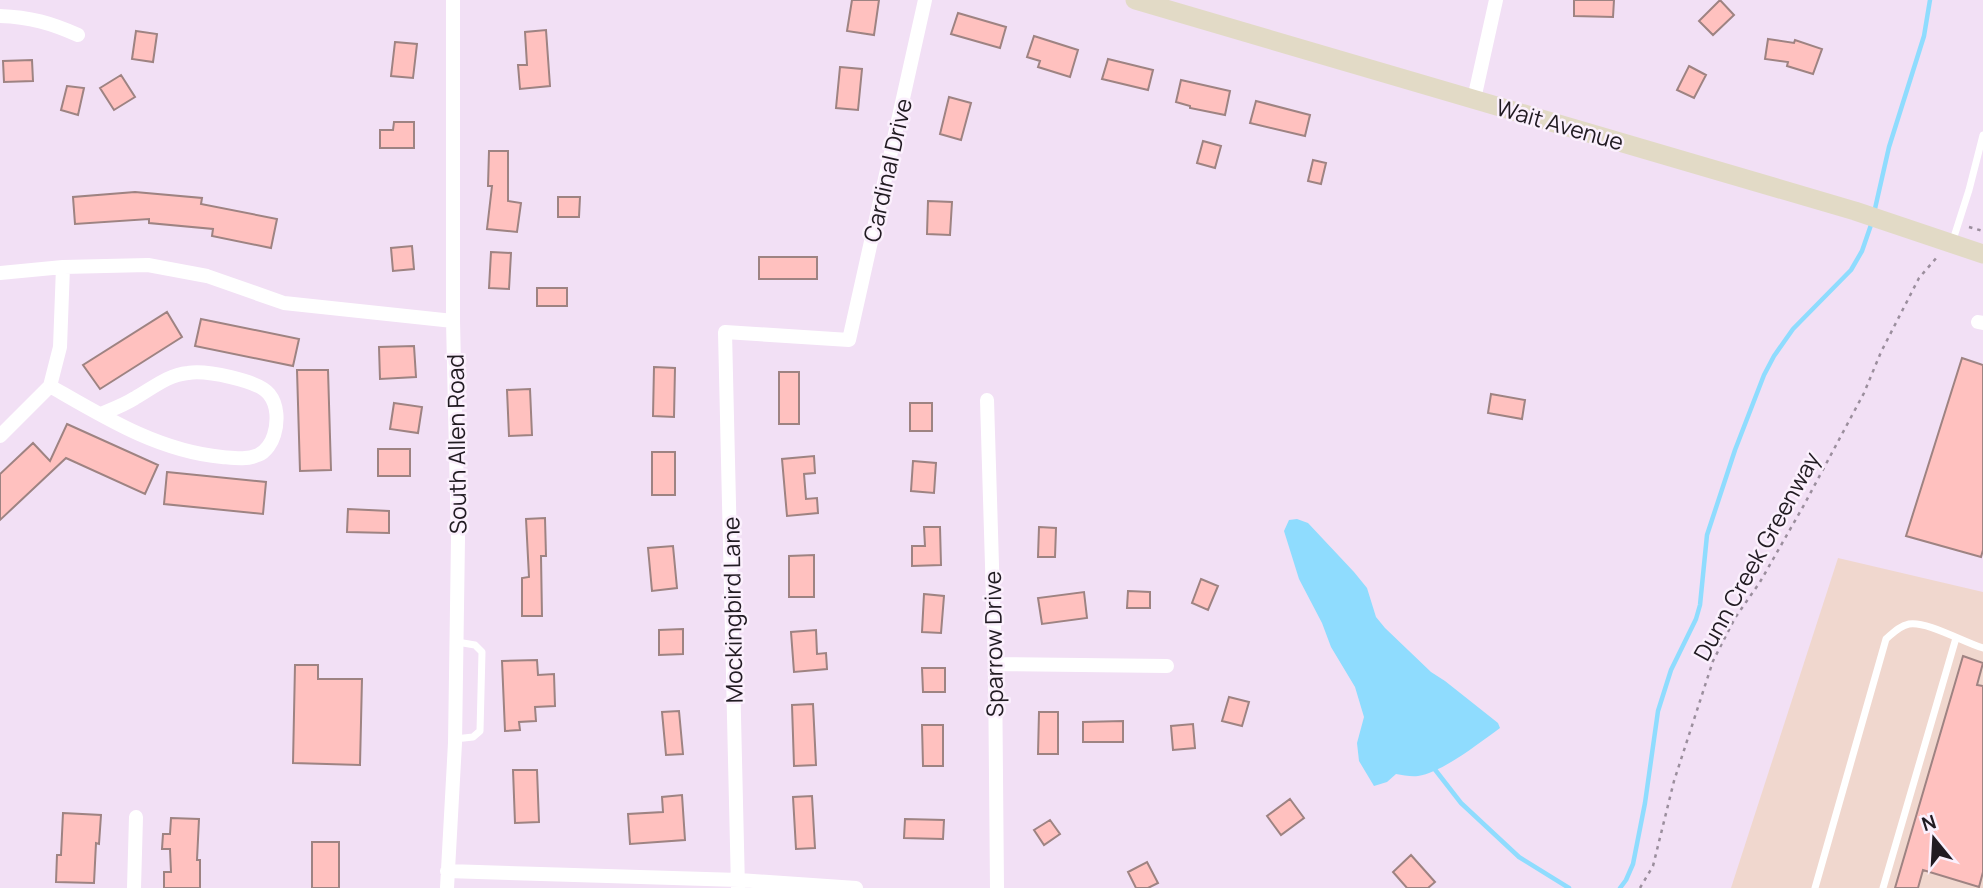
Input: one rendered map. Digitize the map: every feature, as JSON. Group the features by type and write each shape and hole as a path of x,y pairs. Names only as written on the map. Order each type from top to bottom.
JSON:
{"main road":[{"name":"Wait Avenue","path":"1135,0 1843,208 1946,249 1983,254"}],"street":[{"name":"South Allen Road","path":"447,888 455,739 458,539 453,321 453,0"},
{"name":"Cardinal Drive","path":"725,332 849,340 925,0"},
{"path":"1474,99 1496,0"},
{"path":"0,16 34,19 54,24 78,35"},
{"path":"0,273 63,267 148,265 207,276 284,303 453,321"},
{"path":"0,436 50,386 61,347 63,267"},
{"name":"Mockingbird Lane","path":"725,332 739,884"},
{"path":"50,386 101,414 148,438 174,449 209,456 240,459 261,454 273,442 277,424 275,407 268,393 252,384 210,373 174,375 128,402 101,414"},
{"name":"Sparrow Drive","path":"987,400 995,664 997,888"},
{"path":"995,664 1167,666"},
{"path":"134,888 136,817"},
{"path":"447,872 856,888"}],"lane":[{"path":"1946,249 1969,190 1983,135"},
{"path":"1815,888 1886,639 1899,628 1909,624 1922,624 1983,648"},
{"path":"1883,888 1956,638"},
{"path":"455,739 473,737 480,731 482,652 475,645 456,642"}],"path":[{"path":"1967,226 1983,231"},
{"name":"Dunn Creek Greenway","path":"1640,888 1653,866 1674,781 1713,661 1735,618 1760,582 1804,505 1864,393 1881,352 1919,278 1946,249"}],"shaded area":[{"path":"1838,558 1983,592 1983,888 1731,888"}],"water":[{"path":"1297,519 1308,523 1367,588 1376,617 1385,628 1431,672 1498,723 1500,728 1438,769 1418,776 1396,774 1387,782 1374,786 1359,761 1357,743 1364,717 1355,687 1331,647 1299,579 1284,531 1289,520"}],"building":[{"path":"852,0 879,0 874,35 847,31"},
{"path":"1574,0 1614,0 1613,17 1574,16"},
{"path":"1720,0 1734,15 1713,35 1699,21"},
{"path":"958,13 1006,27 1000,48 951,34"},
{"path":"546,30 550,86 520,89 518,65 527,65 525,32"},
{"path":"136,31 157,34 153,62 132,59"},
{"path":"1034,36 1078,50 1070,77 1038,67 1040,61 1027,57"},
{"path":"1768,39 1794,43 1795,40 1822,49 1813,74 1787,66 1788,62 1765,59"},
{"path":"395,42 417,44 413,78 391,76"},
{"path":"1108,59 1153,70 1148,90 1102,79"},
{"path":"32,60 33,81 4,82 3,61"},
{"path":"1689,66 1706,75 1694,98 1677,90"},
{"path":"840,67 862,69 858,110 836,108"},
{"path":"121,75 135,97 114,110 100,88"},
{"path":"1181,80 1230,91 1225,115 1190,108 1176,102"},
{"path":"67,86 84,88 78,115 61,110"},
{"path":"949,97 971,103 961,140 940,134"},
{"path":"1256,101 1310,115 1305,136 1250,123"},
{"path":"394,122 414,122 414,148 380,148 380,130 393,130"},
{"path":"1203,141 1221,146 1215,168 1197,163"},
{"path":"489,151 508,151 508,201 521,203 517,232 487,229 492,186 488,186"},
{"path":"1313,160 1326,163 1321,184 1308,181"},
{"path":"135,192 202,198 201,204 277,219 271,248 212,236 213,229 149,223 149,219 75,224 73,197"},
{"path":"558,197 580,197 579,217 558,217"},
{"path":"928,201 952,202 950,235 927,234"},
{"path":"412,246 414,269 393,271 391,248"},
{"path":"491,252 511,253 509,289 489,288"},
{"path":"759,257 817,257 817,279 759,279"},
{"path":"537,288 567,288 567,306 537,306"},
{"path":"167,312 182,337 100,389 83,365"},
{"path":"201,319 299,339 293,366 195,346"},
{"path":"414,346 416,377 380,379 379,347"},
{"path":"1962,358 1983,365 1981,557 1906,536"},
{"path":"654,367 675,368 674,417 653,416"},
{"path":"297,370 328,370 331,470 300,471"},
{"path":"779,372 799,372 799,424 779,424"},
{"path":"530,389 532,435 509,436 507,390"},
{"path":"1491,394 1525,400 1522,419 1488,413"},
{"path":"394,403 422,407 418,433 390,429"},
{"path":"910,403 932,403 932,431 910,431"},
{"path":"67,424 158,465 145,494 66,458 0,520 0,474 33,443 50,461"},
{"path":"378,449 410,449 410,476 378,476"},
{"path":"652,452 675,452 675,495 652,495"},
{"path":"814,456 815,473 804,474 806,499 817,498 818,513 787,516 782,459"},
{"path":"913,461 936,463 934,493 911,491"},
{"path":"167,472 266,482 263,514 164,504"},
{"path":"348,509 389,511 389,533 347,532"},
{"path":"545,518 546,556 541,556 542,616 522,616 522,578 529,577 526,519"},
{"path":"924,527 940,527 941,565 912,566 912,546 925,546"},
{"path":"1039,527 1056,528 1055,557 1038,557"},
{"path":"673,546 677,588 652,591 648,548"},
{"path":"814,555 814,597 789,597 789,556"},
{"path":"1201,579 1218,586 1208,610 1192,603"},
{"path":"1128,591 1150,592 1150,608 1127,608"},
{"path":"1084,592 1087,618 1042,624 1038,598"},
{"path":"924,594 944,596 941,633 922,632"},
{"path":"683,629 683,654 659,655 659,630"},
{"path":"816,630 817,654 826,653 827,669 794,672 791,632"},
{"path":"1963,656 1983,663 1977,685 1983,686 1983,872 1979,887 1923,870 1918,888 1895,888"},
{"path":"537,660 538,675 554,674 555,706 535,707 536,721 519,722 520,730 505,731 502,661"},
{"path":"295,665 318,665 318,679 362,679 360,765 293,763"},
{"path":"922,668 945,668 945,692 923,692"},
{"path":"1229,697 1249,702 1242,726 1222,721"},
{"path":"813,704 816,765 794,766 792,705"},
{"path":"679,711 683,754 666,755 662,712"},
{"path":"1039,712 1058,712 1058,754 1038,754"},
{"path":"1123,721 1123,742 1083,742 1083,722"},
{"path":"1193,724 1195,748 1173,750 1171,726"},
{"path":"922,725 943,725 943,766 923,766"},
{"path":"513,770 537,770 539,822 515,823"},
{"path":"682,795 685,840 630,844 628,814 663,812 662,797"},
{"path":"812,796 815,848 796,849 793,797"},
{"path":"1290,799 1304,818 1281,835 1267,816"},
{"path":"63,813 101,815 99,844 96,843 94,883 56,882 57,855 61,855"},
{"path":"171,818 199,819 197,860 200,860 200,888 164,888 164,872 171,872 170,849 162,849 163,834 170,834"},
{"path":"905,819 944,820 943,839 904,838"},
{"path":"1050,820 1060,834 1044,845 1034,830"},
{"path":"312,842 339,842 339,888 312,888"},
{"path":"1411,855 1435,882 1428,888 1407,888 1393,872"},
{"path":"1147,862 1158,883 1148,888 1136,888 1128,872"}],"waterway":[{"path":"1874,213 1889,147 1924,36 1930,0"},
{"path":"1620,888 1633,864 1658,711 1671,670 1696,619 1700,605 1707,535 1735,450 1774,356 1793,329 1851,270 1862,251 1872,222"},
{"path":"1433,767 1461,803 1519,857 1569,888"}]}
